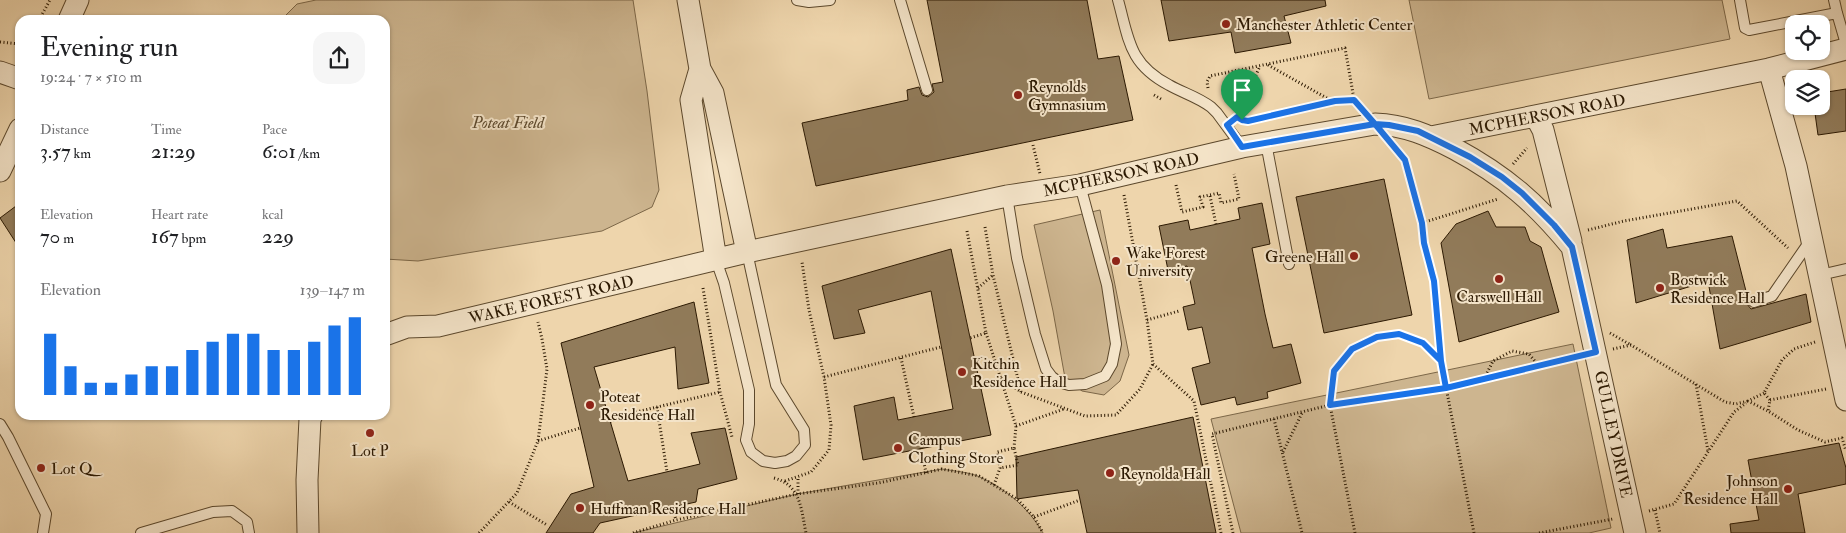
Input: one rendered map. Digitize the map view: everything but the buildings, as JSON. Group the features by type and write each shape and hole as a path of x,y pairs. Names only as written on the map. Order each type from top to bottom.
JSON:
{"street":[{"path":"71,15 78,0"},
{"path":"688,0 700,69 713,93 748,252"},
{"name":"MCPHERSON ROAD","path":"748,252 1006,196 1080,185 1242,147 1375,124 1404,127 1431,136 1539,123 1846,49"},
{"path":"700,69 691,100 716,260"},
{"path":"1769,69 1796,166 1844,393"},
{"path":"0,72 15,77"},
{"name":"GULLEY DRIVE","path":"1539,123 1570,241 1633,523"},
{"name":"GULLEY DRIVE","path":"1431,136 1502,177 1522,193 1570,241"},
{"path":"0,171 15,140"},
{"name":"WAKE FOREST ROAD","path":"390,333 407,328 438,326 748,252"},
{"path":"308,533 307,480 310,420"}],"lane":[{"path":"797,0 809,2 830,0"},
{"path":"900,0 927,90"},
{"path":"1118,0 1131,50 1137,60 1158,79 1205,103 1217,112 1242,147"},
{"path":"1740,0 1745,28 1748,30 1836,13"},
{"path":"1834,0 1846,44"},
{"path":"1266,144 1289,264"},
{"path":"1006,196 1035,334 1046,369 1059,382 1069,385 1084,384 1105,376 1112,364 1116,344 1107,285 1080,185"},
{"path":"1754,302 1772,296 1812,238"},
{"path":"716,260 724,283 749,390 749,424 746,440 751,452 763,461 775,463 787,461 796,456 805,445 804,430 776,385 748,252"},
{"path":"1820,275 1846,269"},
{"path":"0,424 46,514 43,533"},
{"path":"141,533 213,512 232,511 247,522 249,533"}],"path":[{"path":"42,15 50,0"},
{"path":"0,42 15,44"},
{"path":"1209,91 1206,86 1210,76 1345,48 1354,100 1405,160 1422,223 1424,243 1434,281 1441,361 1474,533"},
{"path":"1268,65 1332,102"},
{"path":"1227,125 1237,117 1260,66"},
{"path":"1154,95 1166,101"},
{"path":"1233,113 1237,117 1248,121 1332,102 1354,100"},
{"path":"1502,177 1539,123"},
{"path":"1033,144 1041,176"},
{"path":"1176,185 1182,212 1202,207 1200,197 1219,193 1222,203 1239,199 1234,174"},
{"path":"1124,195 1147,320 1153,364 1194,401 1221,533"},
{"path":"1210,195 1216,224"},
{"path":"1422,223 1502,198"},
{"path":"1570,241 1624,222 1738,201 1798,257"},
{"path":"985,227 993,275 1021,392"},
{"path":"967,231 986,333 1016,426 1014,448 1018,465 1000,468"},
{"path":"785,481 811,472 829,450 831,425 824,377 809,310 802,262"},
{"path":"978,288 993,275"},
{"path":"1147,320 1179,311"},
{"path":"479,533 517,493 538,441 547,370 537,318"},
{"path":"970,338 986,333"},
{"path":"1355,533 1330,405 1334,371 1352,349 1377,337 1399,334 1423,343 1441,361"},
{"path":"1539,533 1620,518 1633,523 1655,510 1674,504 1734,412 1748,401 1764,393 1782,360 1794,348 1823,339"},
{"path":"1233,533 1212,434 1330,405 1446,388 1631,345 1730,404 1748,401 1798,430 1825,442 1842,438 1846,451"},
{"path":"824,377 941,347"},
{"path":"1483,379 1493,360 1512,351 1529,354 1539,366"},
{"path":"901,358 914,417"},
{"path":"1696,384 1709,452"},
{"path":"610,422 628,414 720,392"},
{"path":"1764,393 1770,400"},
{"path":"1770,400 1844,393"},
{"path":"1768,411 1770,400"},
{"path":"657,407 667,472"},
{"path":"1016,426 1064,409"},
{"path":"1282,453 1302,412"},
{"path":"1274,419 1302,533"},
{"path":"538,441 580,428"},
{"path":"921,448 926,472"},
{"path":"994,485 1000,468 996,452 1014,448"},
{"path":"633,533 676,520 798,494 878,483 942,469 979,476 994,485 1017,500 1034,517 1043,533"},
{"path":"798,476 798,494"},
{"path":"1034,517 1080,500"},
{"path":"509,502 547,524"},
{"path":"672,507 676,520"},
{"path":"1655,510 1660,533"}],"green space":[{"name":"Poteat Field","path":"316,0 633,0 647,91 659,190 652,207 602,231 418,261 390,259 390,15 286,15 297,4"},
{"path":"1409,0 1722,0 1730,39 1429,99"},
{"path":"1100,210 1129,355 1120,381 1104,395 1082,391 1065,378 1053,311 1034,225"},
{"path":"1573,344 1611,528 1589,533 1241,533 1211,419"},
{"path":"942,469 976,475 999,487 1024,507 1043,533 633,533 797,494"}],"place":[{"name":"Manchester Athletic Center","path":"1226,24"},
{"name":"Reynolds Gymnasium","path":"1018,95"},
{"name":"Greene Hall","path":"1354,256"},
{"name":"Wake Forest University","path":"1116,261"},
{"name":"Carswell Hall","path":"1499,279"},
{"name":"Bostwick Residence Hall","path":"1660,288"},
{"name":"Kitchin Residence Hall","path":"962,372"},
{"name":"Poteat Residence Hall","path":"590,405"},
{"name":"Lot P","path":"370,433"},
{"name":"Campus Clothing Store","path":"898,448"},
{"name":"Lot Q","path":"41,468"},
{"name":"Reynolda Hall","path":"1110,473"},
{"name":"Johnson Residence Hall","path":"1788,489"},
{"name":"Huffman Residence Hall","path":"580,508"}],"route":[{"path":"1242,120 1237,117 1227,125 1242,147 1375,124 1405,160 1422,223 1424,243 1434,281 1441,361 1446,388 1330,405 1334,371 1352,349 1377,337 1399,334 1423,343 1441,361 1446,388 1596,352 1572,247 1554,225 1522,193 1502,177 1431,136 1404,127 1375,124 1362,112 1354,100 1335,101 1248,121 1242,120"}]}
